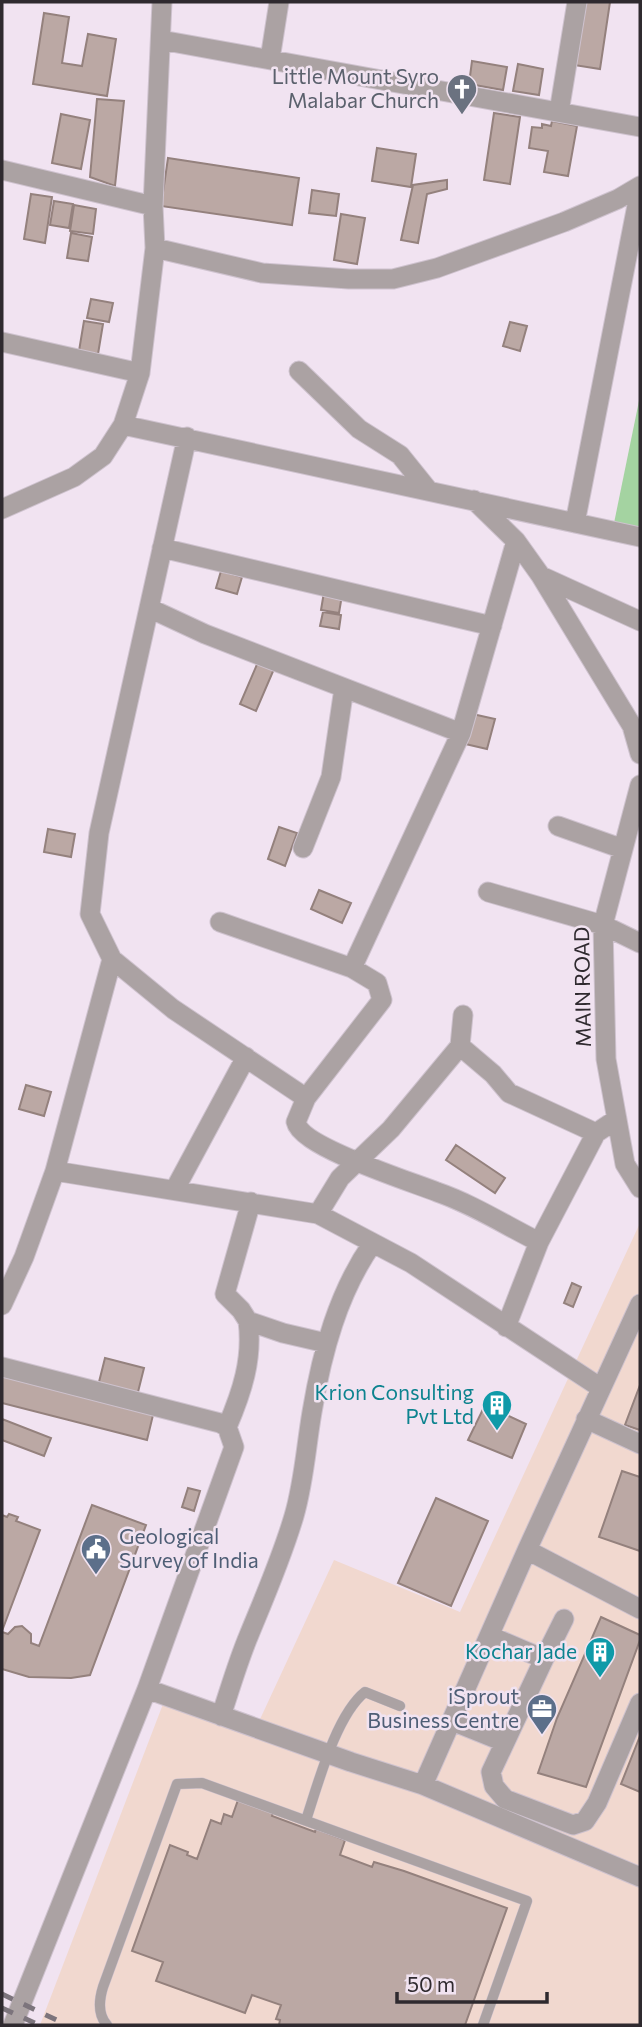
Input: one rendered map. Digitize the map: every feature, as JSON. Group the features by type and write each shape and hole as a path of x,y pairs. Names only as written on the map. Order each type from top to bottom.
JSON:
{"street":[{"path":"2,509 75,477 103,456 123,425 139,373 155,247 153,206 162,2"},
{"path":"270,59 279,2"},
{"path":"559,112 577,2"},
{"path":"161,40 640,127"},
{"path":"2,170 153,206"},
{"path":"155,247 262,273 393,279 437,268 564,222 640,188"},
{"path":"575,523 640,188"},
{"path":"2,342 139,373"},
{"path":"299,371 359,429 400,455 429,491"},
{"path":"123,425 640,537"},
{"path":"187,437 99,833 90,914 112,958 173,1009 306,1098"},
{"path":"473,499 516,541 541,576 636,727 640,754"},
{"path":"352,968 461,733 516,541"},
{"path":"162,548 492,626"},
{"path":"541,576 640,621"},
{"path":"149,608 205,634 461,733"},
{"path":"303,848 331,777 344,688"},
{"name":"MAIN ROAD","path":"640,785 630,843 603,925 607,1059 625,1164 640,1188"},
{"path":"558,826 630,843"},
{"path":"488,892 603,925 640,943"},
{"path":"220,922 352,968 377,983 382,1000 306,1098 296,1122 298,1129 316,1142 355,1161 438,1192 538,1242"},
{"path":"2,1305 24,1257 55,1171 112,958"},
{"path":"318,1214 340,1178 391,1129 460,1046 463,1015"},
{"path":"460,1046 494,1074 509,1093 596,1133"},
{"path":"175,1189 246,1057"},
{"path":"506,1327 538,1242 596,1133 617,1119"},
{"path":"55,1171 318,1214 411,1263 601,1388"},
{"path":"13,2025 147,1689 231,1460 234,1447 227,1427 246,1376 250,1339 248,1321 225,1294 251,1202"},
{"path":"221,1716 247,1638 275,1573 294,1516 306,1471 312,1415 326,1343 355,1269 372,1244"},
{"path":"423,1785 640,1304"},
{"path":"248,1321 326,1343"},
{"path":"2,1367 227,1427"},
{"path":"586,1419 640,1444"},
{"path":"527,1550 640,1609"},
{"path":"564,1619 491,1772 495,1786 505,1799 573,1825 585,1821 597,1803 640,1703"},
{"path":"490,1636 544,1659"},
{"path":"147,1689 423,1785 640,1877"},
{"path":"452,1721 504,1742"}],"lane":[{"path":"306,1820 328,1754 356,1699 365,1692 400,1706"},
{"path":"107,2025 102,2020 100,2010 103,1987 177,1784 202,1783 527,1901 482,2025"}],"shaded area":[{"path":"640,1223 640,2025 40,2025 168,1691 255,1730 334,1560 460,1612"}],"green space":[{"path":"640,396 640,534 613,528"}],"building":[{"path":"583,2 610,2 600,69 574,65"},
{"path":"44,13 69,17 62,63 82,66 88,34 116,39 107,96 33,84"},
{"path":"472,61 507,67 503,90 469,84"},
{"path":"518,64 543,69 539,95 513,91"},
{"path":"97,99 124,101 115,186 90,177"},
{"path":"494,113 520,117 510,184 484,180"},
{"path":"61,114 90,120 81,169 52,163"},
{"path":"552,121 577,126 568,176 544,172 548,151 529,148 532,127 542,128 542,124 551,126"},
{"path":"377,148 416,154 411,187 372,181"},
{"path":"168,158 299,178 292,225 161,206"},
{"path":"447,180 447,189 427,194 418,243 401,240 413,185"},
{"path":"312,190 339,194 336,216 309,213"},
{"path":"31,194 52,197 45,243 24,239"},
{"path":"54,201 73,204 69,228 50,225"},
{"path":"74,205 96,209 93,234 70,231"},
{"path":"341,214 365,218 357,264 334,260"},
{"path":"71,233 92,237 88,261 67,258"},
{"path":"91,299 113,303 109,322 87,318"},
{"path":"84,321 103,324 98,354 79,351"},
{"path":"510,322 527,326 520,351 503,346"},
{"path":"221,571 242,577 237,594 216,588"},
{"path":"324,592 342,595 339,613 321,610"},
{"path":"323,612 341,615 339,629 320,626"},
{"path":"258,662 274,669 256,711 240,704"},
{"path":"468,713 495,719 487,749 461,743"},
{"path":"279,827 297,833 285,866 268,859"},
{"path":"48,829 75,834 71,857 44,852"},
{"path":"319,890 351,903 342,923 311,909"},
{"path":"26,1085 51,1092 44,1116 19,1109"},
{"path":"456,1145 505,1178 495,1193 446,1160"},
{"path":"572,1283 581,1287 573,1307 564,1303"},
{"path":"105,1358 144,1368 137,1396 98,1386"},
{"path":"2,1376 153,1415 147,1440 2,1403"},
{"path":"640,1385 640,1430 625,1425"},
{"name":"Krion Consulting Pvt Ltd","path":"485,1405 526,1424 512,1458 468,1440"},
{"path":"2,1419 51,1438 44,1456 2,1440"},
{"path":"622,1471 640,1477 640,1551 599,1537"},
{"path":"188,1488 200,1491 194,1511 182,1507"},
{"path":"436,1498 488,1521 451,1606 398,1583"},
{"name":"Geological Survey of India","path":"92,1505 146,1525 90,1675 71,1678 29,1677 2,1669 2,1632 8,1634 15,1627 22,1626 31,1634 31,1643 39,1646"},
{"path":"9,1514 18,1517 16,1521 40,1530 2,1631 2,1515 7,1517"},
{"name":"Kochar Jade","path":"601,1617 640,1635 640,1640 586,1787 538,1773 557,1718"},
{"path":"640,1736 640,1792 621,1784"},
{"path":"238,1800 273,1813 272,1816 345,1840 340,1855 372,1867 374,1862 404,1871 507,1908 465,2025 279,2025 280,2020 276,2019 281,2005 252,1995 245,2013 156,1981 163,1962 132,1951 170,1845 197,1859 211,1820 221,1824 224,1814 232,1817"}],"railway":[{"path":"2,1994 67,2025"},
{"path":"2,2008 39,2025"}],"place":[{"name":"Little Mount Syro Malabar Church","path":"462,116"},
{"name":"Krion Consulting Pvt Ltd","path":"497,1432"},
{"name":"Geological Survey of India","path":"96,1576"},
{"name":"Kochar Jade","path":"600,1679"},
{"name":"iSprout Business Centre","path":"542,1736"}]}
